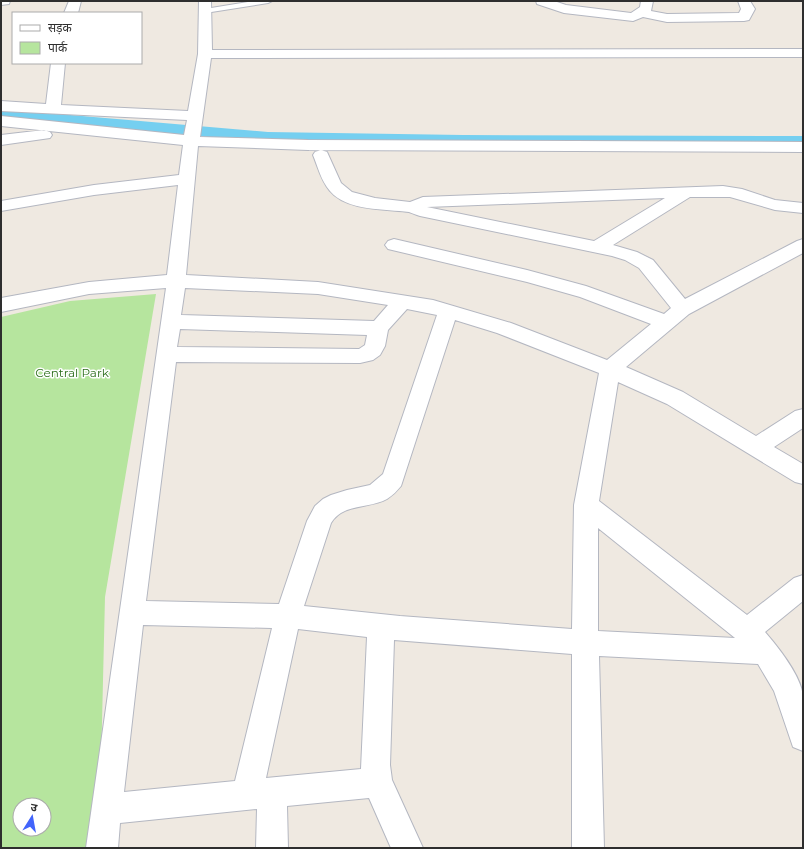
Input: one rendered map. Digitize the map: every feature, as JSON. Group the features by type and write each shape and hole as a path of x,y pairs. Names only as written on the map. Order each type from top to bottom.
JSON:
{"street":[{"path":"70,12 75,1"},
{"path":"542,1 564,9 633,17 646,9 647,1"},
{"path":"640,12 666,18 744,17 748,9 744,1"},
{"path":"102,848 171,322 193,131 205,54 205,6"},
{"path":"205,54 803,53"},
{"path":"53,109 58,64"},
{"path":"1,106 53,109 193,131 320,145 803,148"},
{"path":"1,121 96,132"},
{"path":"1,140 56,134 96,132 193,131"},
{"path":"321,155 332,182 338,190 348,197 365,202 416,208 420,211 432,214 597,247 631,256 646,264 674,315"},
{"path":"1,206 109,188 188,179"},
{"path":"416,208 417,204 423,202 735,192 770,204 803,208"},
{"path":"597,247 685,194"},
{"path":"394,245 527,276 674,315"},
{"path":"588,848 585,643 586,505 610,369 674,315 803,245"},
{"path":"1,306 89,288 176,281 318,288 433,307 504,328 610,369 675,398 803,475"},
{"path":"166,354 360,356 370,354 374,349 379,328 403,301"},
{"path":"272,848 259,794 288,616 319,521 324,512 331,506 343,501 377,493 386,488 393,479 448,311"},
{"path":"171,322 379,328"},
{"path":"756,447 803,417"},
{"path":"586,505 747,631 765,652 786,685 803,737"},
{"path":"747,631 803,586"},
{"path":"132,613 288,616 381,626 585,643 765,652"},
{"path":"381,626 375,765 378,782 407,848"},
{"path":"107,809 378,782"}],"lane":[{"path":"205,6 268,1"}],"green space":[{"name":"Central Park","path":"156,294 105,597 99,848 1,848 1,317 70,301"}],"waterway":[{"path":"1,114 268,137 463,140 803,141"}]}
